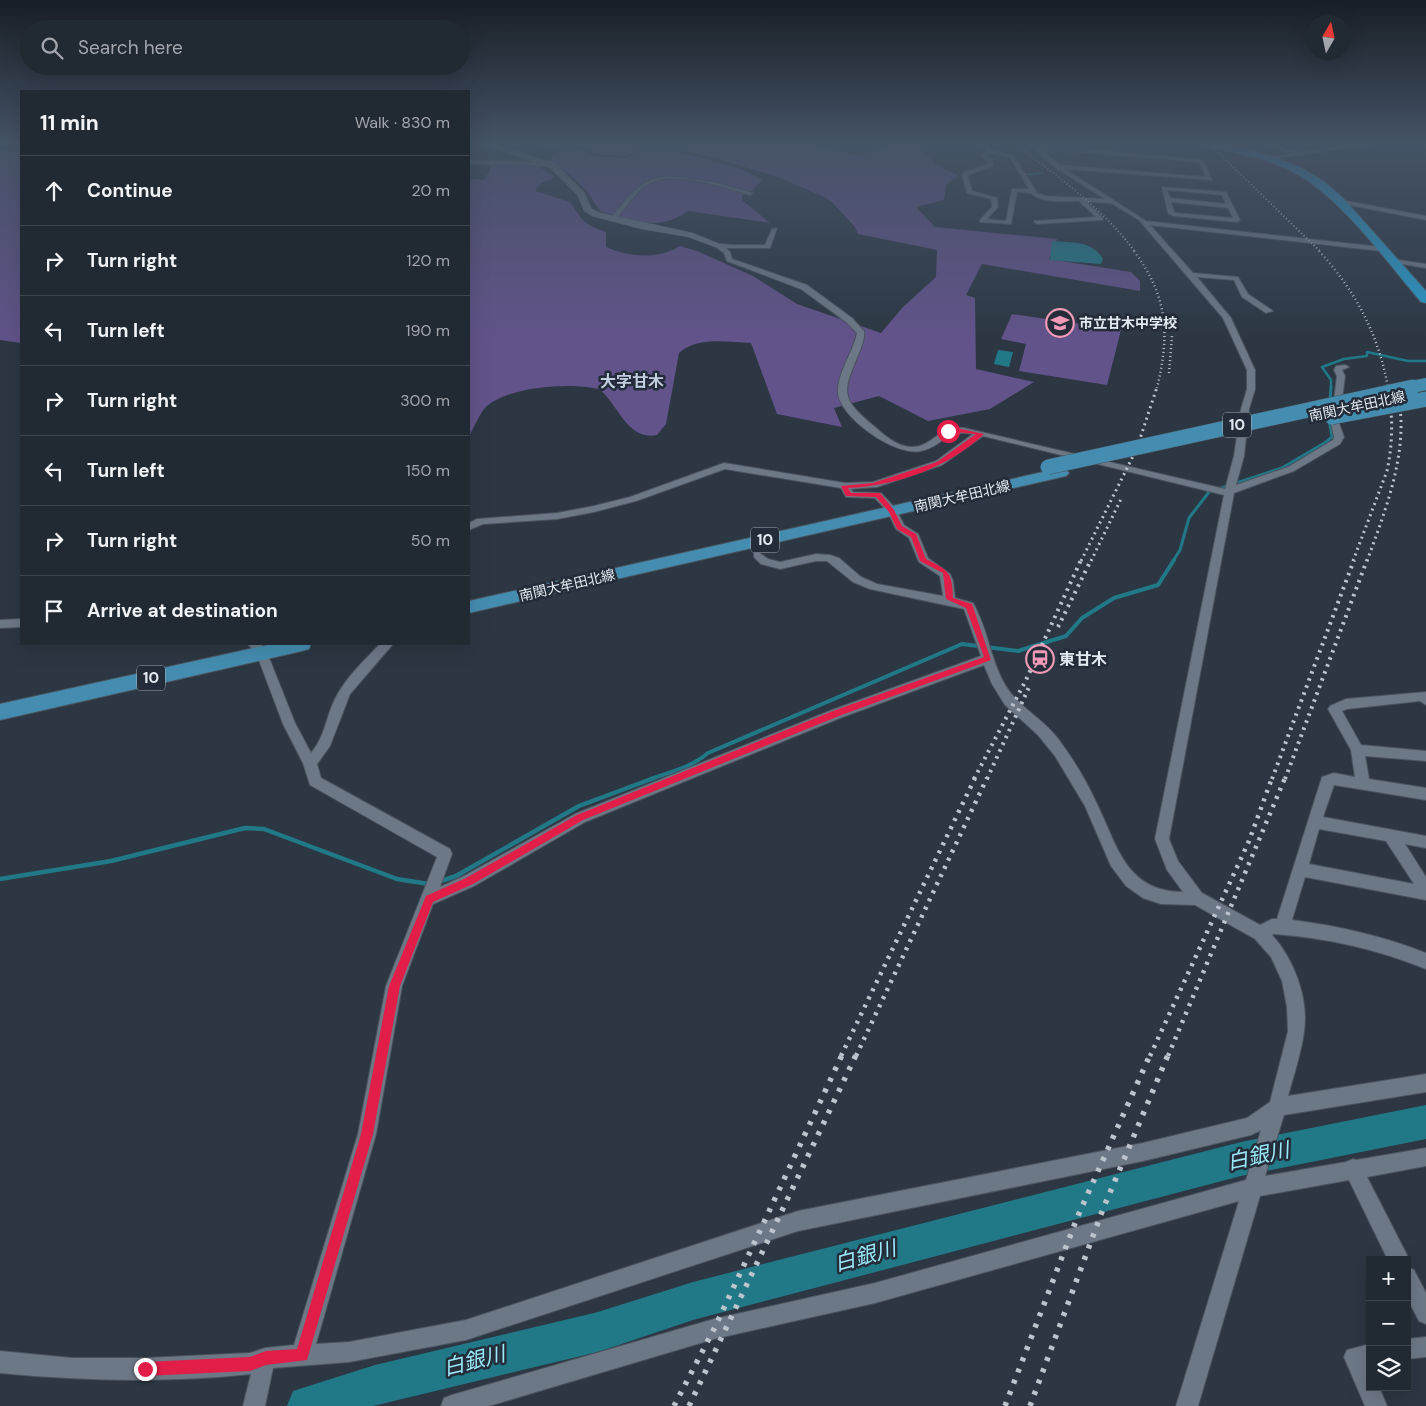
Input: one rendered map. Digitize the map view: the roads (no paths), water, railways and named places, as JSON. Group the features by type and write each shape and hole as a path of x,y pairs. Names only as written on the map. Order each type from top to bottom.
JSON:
{"highway":[{"path":"1347,209 1426,299"}],"main road":[{"path":"1394,263 1410,287 1426,305"},
{"path":"1297,412 1374,389 1426,377"},
{"name":"南関大牟田北線","path":"1055,470 1297,412 1426,384"},
{"name":"南関大牟田北線","path":"470,596 1426,392"},
{"path":"1266,426 1296,424 1426,399"},
{"name":"南関大牟田北線","path":"470,607 888,507"},
{"name":"10","path":"0,700 256,647 287,645"},
{"name":"10","path":"0,712 256,647"}],"street":[{"path":"588,209 590,212 613,219 690,235 714,244 731,247 768,247 775,229"},
{"path":"613,219 622,209"},
{"path":"994,209 982,221 1009,223 1011,209"},
{"path":"1036,222 1101,219 1091,209"},
{"path":"1124,209 1145,223 1227,318 1251,370 1251,389 1245,409 1239,456 1229,492 1162,839 1172,865 1196,898 1260,934 1277,952 1290,980 1295,1007 1296,1031 1275,1114 1186,1406"},
{"path":"1170,209 1171,212 1175,214 1237,220 1231,209"},
{"path":"1372,209 1426,218"},
{"path":"1407,216 1426,224"},
{"path":"1223,219 1230,234"},
{"path":"1145,223 1230,234 1381,249"},
{"path":"714,244 727,252 729,260 804,287 849,320 861,333 860,342 850,362 842,390 842,398 848,408 882,438 911,450 928,446 948,431 956,430 981,434 1229,492 1291,469 1337,442 1339,437 1334,423 1341,376 1338,370 1345,367"},
{"path":"1394,263 1426,266"},
{"path":"1191,275 1236,278 1245,296 1269,311"},
{"path":"470,526 481,521 557,516 594,509 633,499 724,466 844,486 874,485 939,463 981,434"},
{"path":"844,486 849,495 878,495 888,507 900,528 914,536 923,560 946,572 949,599"},
{"path":"758,556 763,563 774,566 814,558 831,558 850,575 862,582 949,599 969,606 1003,693 1012,705 1043,730 1054,744 1091,804 1109,850 1119,868 1142,890 1177,900 1196,898"},
{"path":"0,624 18,623"},
{"path":"310,762 322,753 329,739 333,716 346,690 386,645"},
{"path":"256,647 289,724 310,762 315,781 445,854 394,986 367,1134 302,1355"},
{"path":"429,899 469,881 580,818 836,714 988,658"},
{"path":"1363,785 1358,750 1334,710 1346,704 1423,696 1426,700"},
{"path":"1358,750 1426,756"},
{"path":"1283,926 1327,781 1334,779 1426,794"},
{"path":"1314,822 1426,842"},
{"path":"1391,836 1426,891"},
{"path":"1300,869 1426,891"},
{"path":"1260,934 1272,926 1334,932 1371,941 1426,961"},
{"path":"0,1362 72,1368 145,1369 250,1364 266,1358 349,1352 466,1330 798,1221 1143,1152 1250,1126 1275,1114 1426,1083"},
{"path":"452,1406 714,1329 875,1293 1255,1181 1426,1157"},
{"path":"1354,1168 1397,1256"},
{"path":"1411,1285 1426,1314"},
{"path":"1411,1349 1426,1347"},
{"path":"1366,1354 1354,1356 1366,1383"},
{"path":"256,1396 266,1358"},
{"path":"1369,1391 1376,1406"}],"water":[{"path":"1052,241 1087,245 1093,248 1103,259 1101,264 1050,260"},
{"path":"998,350 1013,352 1009,367 994,364"}],"waterway":[{"path":"1331,387 1331,380 1322,367 1344,359 1367,356 1367,352 1408,361 1426,361"},
{"path":"1330,402 1331,387"},
{"path":"1173,561 1180,550 1189,518 1209,492 1282,468 1326,442 1332,437 1329,419"},
{"path":"651,779 688,766 708,753 962,644 1018,651 1066,636 1082,618 1114,598 1158,585 1174,560"},
{"path":"438,882 456,876 579,806 654,778"},
{"path":"0,879 111,861 245,828 264,829 397,879 429,884"},
{"name":"白銀川","path":"308,1406 375,1385 598,1332 693,1301 1241,1159 1426,1122"}],"railway":[{"path":"1096,209 1109,221 1135,252"},
{"path":"1276,209 1321,252"},
{"path":"1134,251 1154,284 1163,316 1164,350 1157,388"},
{"path":"1319,251 1344,281 1364,314 1384,368 1388,388"},
{"path":"1169,373 1172,336"},
{"path":"1081,561 1137,448 1157,387"},
{"path":"1353,561 1387,471 1392,429 1388,387"},
{"path":"1367,561 1390,492 1398,457 1401,417 1394,387"},
{"path":"1091,561 1122,497"},
{"path":"974,779 1026,680 1081,560"},
{"path":"1058,627 1091,560"},
{"path":"1272,779 1354,560"},
{"path":"1285,779 1367,560"},
{"path":"987,779 1030,685"},
{"path":"841,1056 975,778"},
{"path":"856,1056 987,778"},
{"path":"1150,1056 1249,841 1272,778"},
{"path":"1168,1056 1285,778"},
{"path":"674,1406 715,1327 842,1055"},
{"path":"689,1406 856,1055"},
{"path":"1005,1406 1077,1218 1150,1055"},
{"path":"1030,1406 1103,1209 1168,1055"}],"place":[{"name":"市立甘木中学校","path":"1060,323"},
{"name":"東甘木","path":"1040,659"}],"district":[{"name":"大字甘木","path":"632,381"}]}
